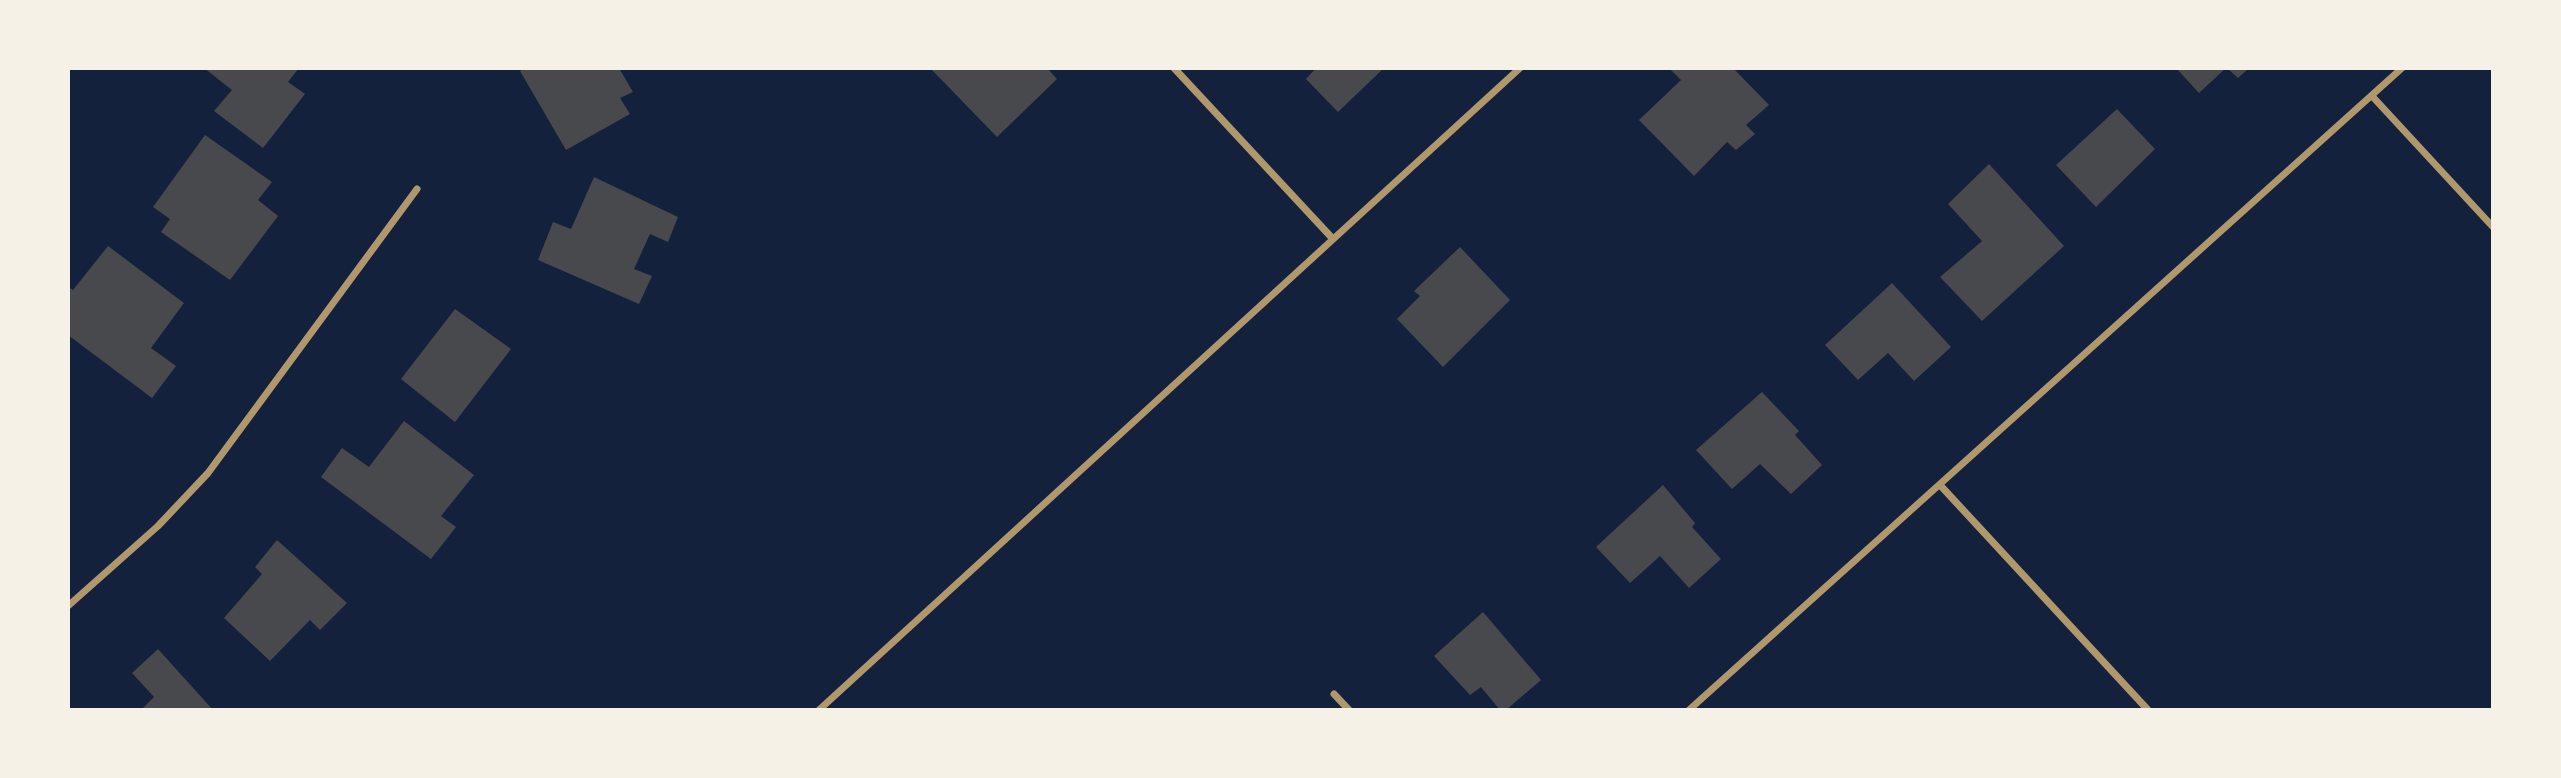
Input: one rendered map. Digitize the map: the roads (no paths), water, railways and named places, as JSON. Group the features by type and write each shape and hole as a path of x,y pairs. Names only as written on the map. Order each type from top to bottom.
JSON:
{"street":[{"path":"1174,68 1333,239"},
{"path":"819,710 1520,68"},
{"path":"1689,710 2402,68"},
{"path":"2372,96 2493,227"},
{"path":"68,606 158,526 208,473 417,188"},
{"path":"1940,485 2148,710"},
{"path":"1334,694 1349,710"}]}
